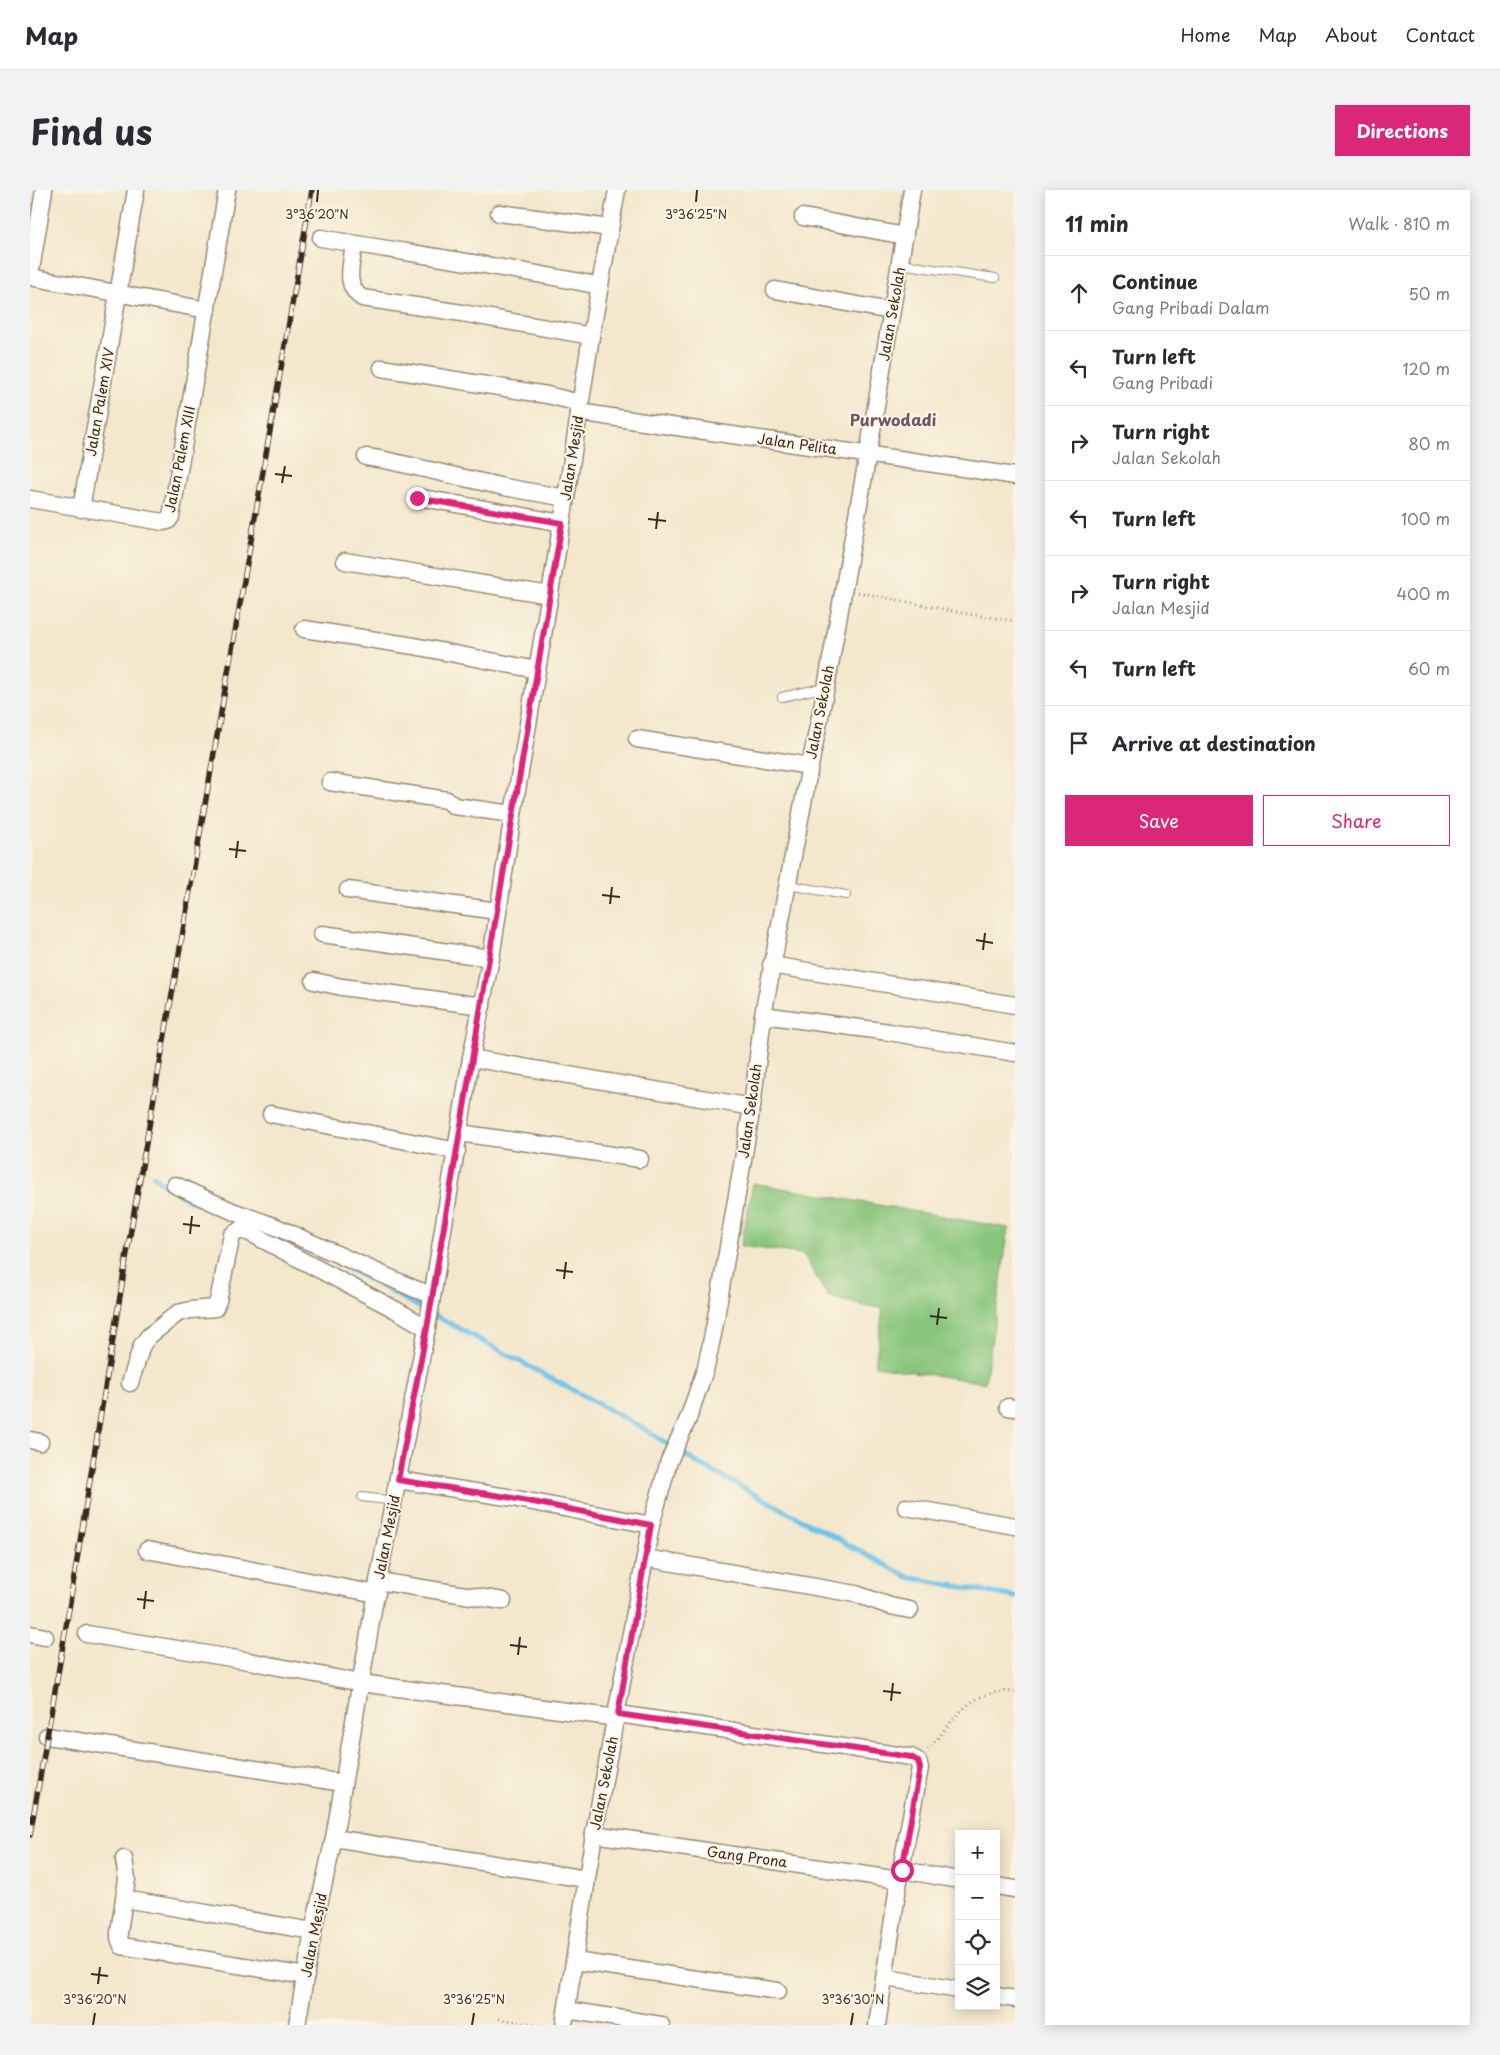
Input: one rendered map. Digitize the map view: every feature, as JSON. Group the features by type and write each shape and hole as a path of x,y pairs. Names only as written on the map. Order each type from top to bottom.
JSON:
{"street":[{"path":"44,190 30,276 207,310"},
{"name":"Jalan Palem XIV","path":"81,509 136,190"},
{"name":"Jalan Palem XIII","path":"30,499 163,522 168,521 171,517 228,190"},
{"name":"Jalan Mesjid","path":"297,2025 313,1931 334,1838 377,1587 428,1325 459,1133 491,958 497,911 616,190"},
{"name":"Jalan Sekolah","path":"566,2017 586,1879 651,1525 669,1461 688,1419 706,1367 752,1107 762,1015 826,687 868,454 912,190"},
{"path":"499,213 610,228"},
{"path":"803,217 905,236"},
{"path":"321,238 520,270 600,286"},
{"path":"354,244 350,285 354,292 362,298 462,313 591,336"},
{"path":"775,290 891,311"},
{"name":"Jalan Pelita","path":"382,368 548,395 580,408 716,434 1015,476"},
{"path":"366,457 504,487 566,498"},
{"path":"417,498 562,523"},
{"path":"345,561 550,596"},
{"path":"304,629 414,646 538,670"},
{"path":"637,740 810,766"},
{"path":"330,782 447,800 454,806 513,814"},
{"path":"348,890 497,911"},
{"path":"322,934 491,958"},
{"path":"772,965 1015,1005"},
{"path":"314,981 342,987 482,1006"},
{"path":"762,1015 889,1032 1015,1053"},
{"path":"472,1058 752,1107"},
{"path":"271,1114 457,1151"},
{"path":"459,1133 640,1159"},
{"path":"175,1185 216,1204 274,1226 415,1289 432,1299"},
{"path":"130,1382 142,1345 150,1336 178,1313 215,1308 232,1235 240,1230 250,1233 428,1325"},
{"path":"398,1480 507,1497 651,1525"},
{"path":"906,1507 1015,1526"},
{"path":"147,1550 377,1587 502,1601"},
{"path":"646,1558 856,1594 890,1606 910,1610"},
{"path":"87,1634 249,1661 361,1683 911,1757 918,1761 920,1768 900,1875 878,2025"},
{"path":"47,1736 343,1783"},
{"name":"Gang Prona","path":"594,1834 900,1875 955,1880"},
{"path":"334,1838 586,1879"},
{"path":"124,1859 127,1879 119,1932 122,1946 306,1976"},
{"path":"1000,1887 1015,1889"},
{"path":"124,1899 313,1931"},
{"path":"575,1961 778,1991"},
{"path":"886,1978 955,1989"},
{"path":"1000,1997 1015,1999"},
{"path":"566,2017 661,2025"}],"lane":[{"path":"900,264 995,278"},
{"path":"782,697 826,687"},
{"path":"788,885 846,895"},
{"path":"362,1497 395,1501"}],"path":[{"path":"843,589 962,613 1015,621"},
{"path":"918,1761 967,1705 984,1694 1000,1690 1015,1692"},
{"path":"499,2019 539,2025"}],"green space":[{"path":"753,1183 1009,1228 985,1383 875,1366 883,1308 860,1305 828,1297 803,1254 741,1246"}],"waterway":[{"path":"153,1176 171,1189"},
{"path":"180,1195 202,1206"},
{"path":"338,1263 641,1427 699,1464 908,1577 1015,1597"}],"railway":[{"path":"30,1835 129,1241 312,190"}],"district":[{"name":"Purwodadi","path":"893,420"}],"route":[{"path":"417,498 562,523 497,911 491,958 459,1133 427,1328 398,1480 507,1497 651,1525 618,1714 911,1757 918,1761 920,1768 902,1870"}]}
